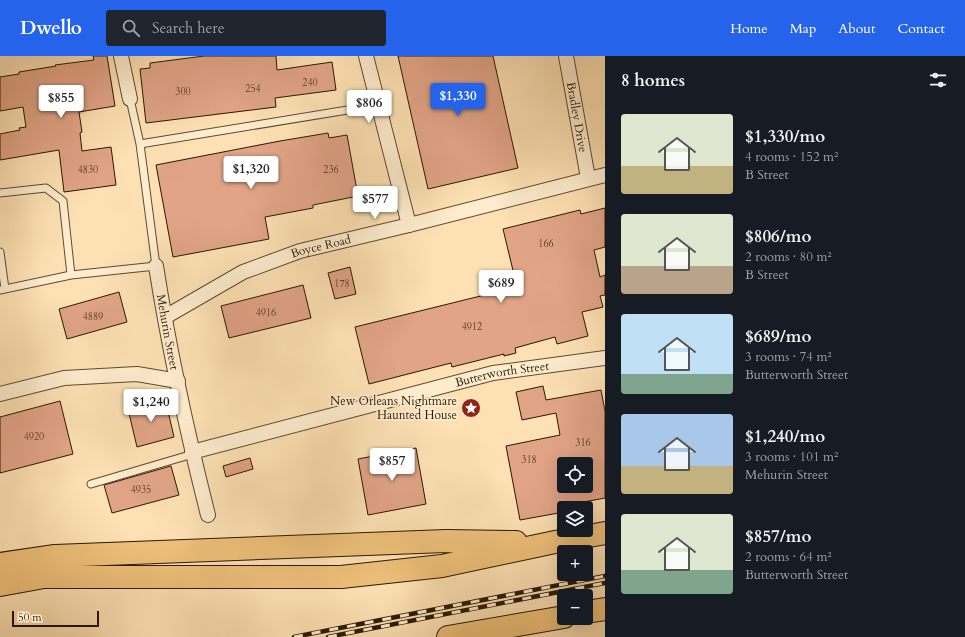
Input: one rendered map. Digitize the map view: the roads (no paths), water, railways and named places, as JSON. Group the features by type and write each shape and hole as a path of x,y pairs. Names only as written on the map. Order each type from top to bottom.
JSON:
{"highway":[{"path":"0,585 44,577 341,577 442,566 605,533"},
{"path":"0,564 55,556 446,541 555,542"},
{"path":"593,611 605,609"},
{"path":"448,637 557,618"},
{"path":"471,637 499,629"}],"street":[{"path":"120,56 130,99"},
{"path":"366,56 409,225"},
{"name":"Bradley Drive","path":"566,56 588,178"},
{"name":"Boyce Road","path":"165,317 243,272 300,251 605,175"},
{"name":"Mehurin Street","path":"156,266 192,453 208,515"},
{"name":"Butterworth Street","path":"192,453 493,373 605,358"},
{"path":"0,394 64,378 137,374 178,381"}],"lane":[{"path":"0,252 3,290 71,276 156,266 140,144 130,99"},
{"path":"140,144 378,105"},
{"path":"0,193 46,188 63,201 71,276"},
{"path":"91,484 192,453"}],"railway":[{"path":"294,637 605,576"},
{"path":"328,637 605,583"}],"place":[{"name":"New Orleans Nightmare Haunted House","path":"471,408"}]}
